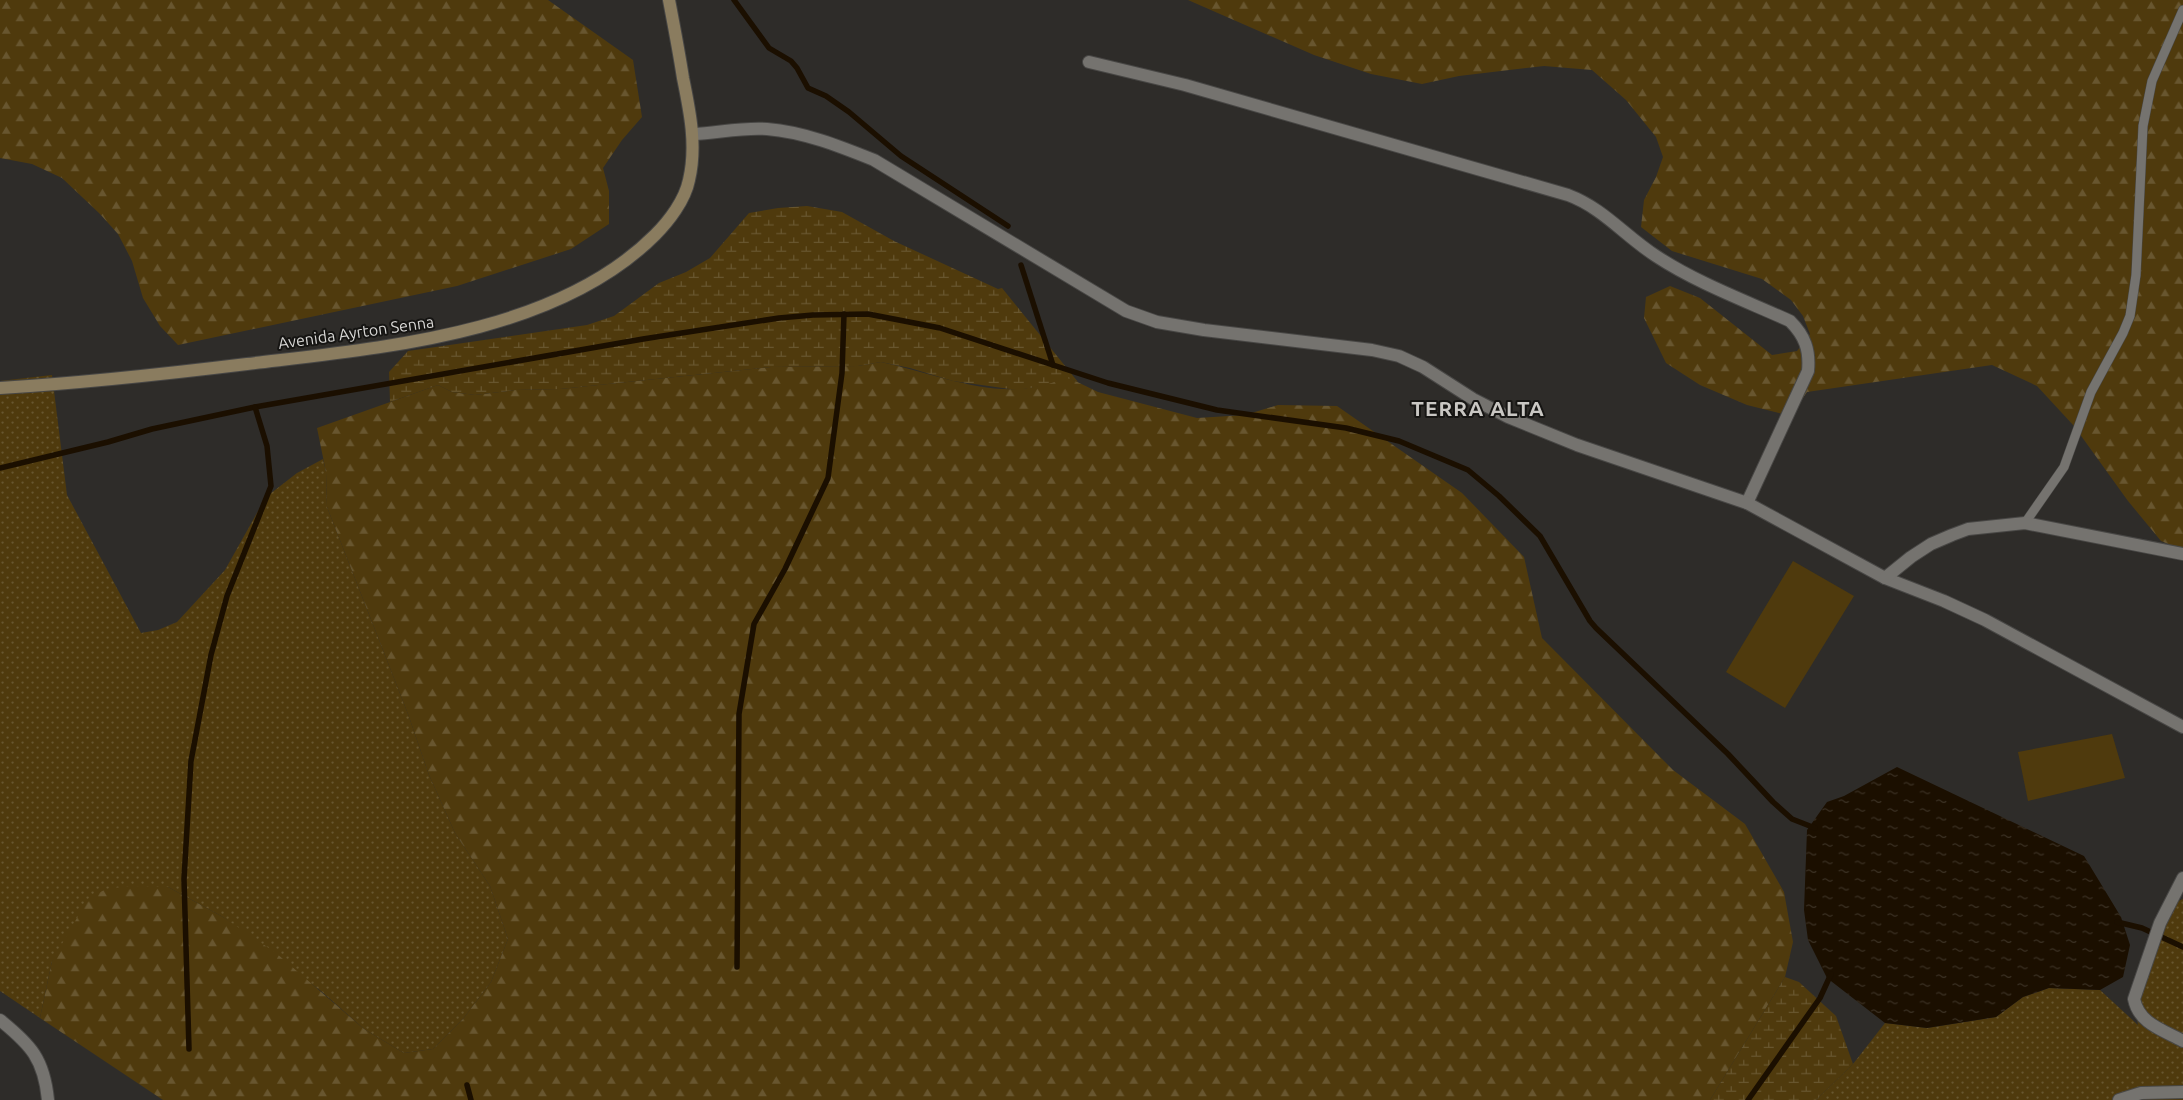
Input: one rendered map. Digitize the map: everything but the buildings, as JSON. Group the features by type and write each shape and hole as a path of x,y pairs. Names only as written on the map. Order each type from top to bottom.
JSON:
{"street":[{"name":"Avenida Ayrton Senna","path":"0,388 181,372 394,346 445,336 536,308 610,272 643,247 664,226 680,202 689,182 694,134 669,0"},
{"path":"1089,62 1184,85 1568,195 1590,204 1655,256 1680,270 1790,321 1800,331 1806,342 1810,358 1808,371 1747,503"},
{"path":"694,134 766,129 799,134 832,143 874,160 1126,311 1157,322 1204,330 1372,350 1399,356 1424,367 1473,399 1508,417 1576,445 1747,503 1885,578 1972,614 2183,727"},
{"path":"1885,578 1924,548 1952,535 1968,529 2026,523 2183,554"},
{"path":"2183,878 2160,922 2134,999 2137,1011 2145,1020 2183,1041"},
{"path":"0,1020 24,1039 34,1053 43,1070 48,1100"},
{"path":"2119,1100 2142,1094 2183,1092"}],"lane":[{"path":"2026,523 2064,467 2091,392 2123,333 2130,316 2136,275 2144,126 2147,104 2152,81 2183,10"}],"green space":[{"path":"0,0 548,0 633,60 642,117 622,140 603,168 609,191 609,224 571,249 457,286 178,345 160,326 143,298 132,261 118,234 100,214 62,178 32,164 0,158"},
{"path":"1188,0 2183,0 2183,550 2161,541 2128,501 2074,426 2037,386 1992,365 1807,392 1791,416 1747,405 1700,385 1666,363 1644,318 1646,297 1670,286 1700,298 1772,355 1797,351 1810,334 1803,316 1791,300 1762,279 1672,251 1641,227 1644,200 1656,177 1663,157 1656,137 1626,100 1592,70 1544,66 1459,76 1422,84 1371,74 1314,55"},
{"path":"807,206 842,212 894,241 998,289 1002,288 1078,382 1067,378 1042,386 1017,390 953,381 910,368 881,362 858,366 771,367 560,389 515,390 475,395 452,392 438,385 390,402 389,372 408,351 587,325 614,316 659,283 686,272 710,258 749,213"},
{"path":"881,362 950,380 1002,389 1031,388 1067,377 1098,392 1197,418 1245,415 1278,405 1337,406 1462,493 1524,557 1542,638 1673,770 1745,824 1784,892 1793,942 1785,977 1710,1100 163,1100 40,1018 52,961 88,899 106,889 131,886 168,887 223,917 276,953 364,1029 404,1053 433,1049 463,1019 491,982 508,939 490,886 455,833 429,775 408,714 327,507 326,472 317,428 438,385 452,392 475,395 515,390 560,389 771,367 858,366"},
{"path":"52,375 67,495 141,633 158,630 177,622 225,570 266,497 297,473 323,459 326,472 327,507 408,714 429,775 455,833 490,886 508,939 491,982 463,1019 433,1049 404,1053 364,1029 321,991 223,917 168,887 52,961 40,1018 0,991 0,381"},
{"path":"1793,561 1854,596 1785,708 1726,672"},
{"path":"2112,734 2125,778 2028,801 2018,752"},
{"path":"2183,899 2183,1100 1816,1100 1853,1064 1885,1023 1927,1028 1996,1017 2023,997 2049,988 2100,990 2138,1025 2134,1002 2161,909"},
{"path":"1785,977 1799,982 1836,1016 1853,1064 1816,1100 1710,1100"}],"water":[{"path":"1897,767 2084,856 2121,917 2130,945 2123,977 2100,990 2049,988 2023,997 1996,1017 1927,1028 1885,1023 1827,978 1808,940 1804,910 1807,830 1827,802 1844,796"}],"waterway":[{"path":"734,0 769,48 791,61 797,68 808,88 826,96 849,112 901,156 1008,226"},
{"path":"1021,265 1053,365"},
{"path":"737,967 739,714 754,624 785,569 828,478 842,373 844,314"},
{"path":"0,468 108,442 152,429 255,407 643,339 779,318 868,314 940,328 1108,383 1217,410 1346,428 1399,441 1468,470 1499,496 1540,536 1596,628 1728,754 1773,802 1792,819 1815,828"},
{"path":"189,1049 184,879 191,761 211,655 227,596 271,486 267,446 255,407"},
{"path":"2117,922 2142,928 2183,947"},
{"path":"1748,1100 1820,998 1831,974"},
{"path":"467,1085 471,1100"}],"district":[{"name":"TERRA ALTA","path":"1478,408"}]}
